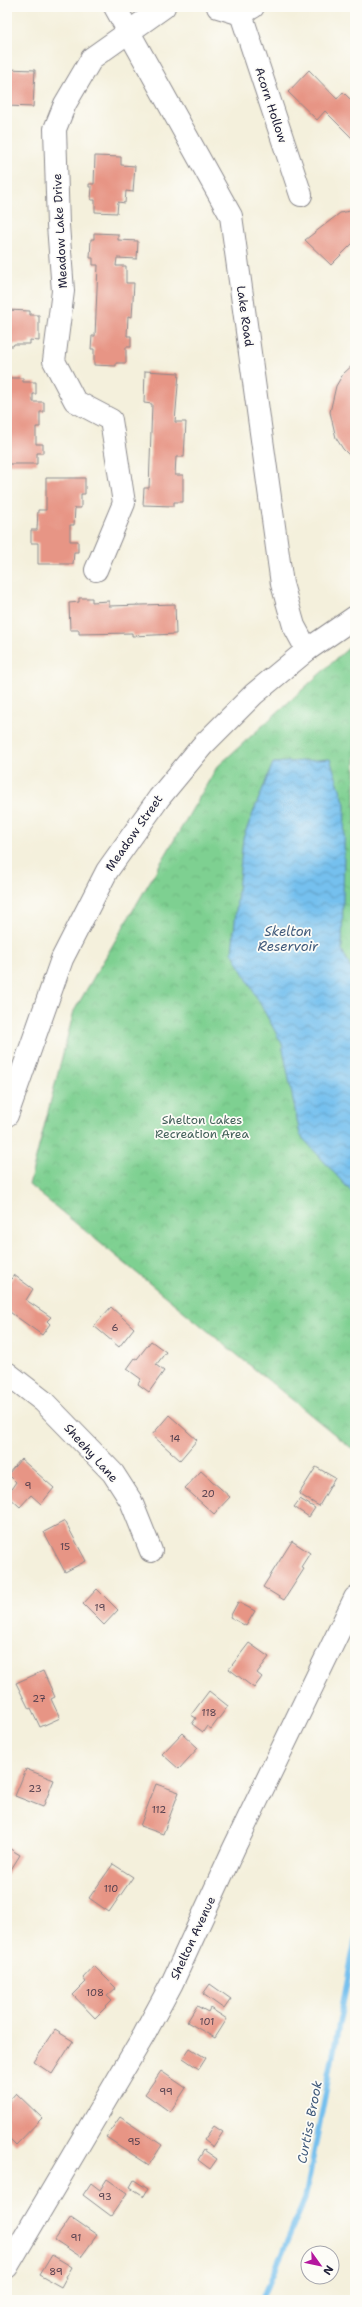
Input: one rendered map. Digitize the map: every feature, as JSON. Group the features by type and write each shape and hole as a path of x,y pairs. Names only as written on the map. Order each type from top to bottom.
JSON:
{"street":[{"name":"Lake Road","path":"115,7 231,216 282,584 294,626 307,650"},
{"path":"129,31 164,7"},
{"path":"218,7 247,10"},
{"name":"Acorn Hollow","path":"247,10 301,195"},
{"name":"Meadow Lake Drive","path":"96,570 124,503 111,420 75,401 54,361 64,291 58,225 55,129 65,104 92,58 129,31"},
{"name":"Meadow Street","path":"7,1115 62,960 107,871 159,798 202,746 254,694 307,650 355,617"},
{"name":"Sheehy Lane","path":"7,1373 43,1401 113,1473 131,1501 151,1551"},
{"name":"Shelton Avenue","path":"7,2267 140,2041 172,1983 234,1848 355,1598"}],"green space":[{"name":"Shelton Lakes Recreation Area","path":"355,642 355,1451 29,1185 74,1011 217,767"}],"water":[{"name":"Skelton Reservoir","path":"330,759 345,804 342,950 355,977 355,1196 300,1135 282,1044 232,952 243,838 273,763"}],"building":[{"path":"7,69 35,70 33,107 7,106"},
{"path":"309,70 337,99 343,92 355,104 355,141 325,111 317,120 288,92"},
{"path":"95,156 121,157 121,165 135,166 133,192 126,191 125,203 118,202 117,213 95,212 95,200 91,200 92,187 89,187 89,184 94,184"},
{"path":"355,210 355,241 331,265 305,240 340,213"},
{"path":"94,233 118,234 118,240 138,241 137,259 117,258 116,266 126,266 126,283 134,283 132,317 128,316 127,336 131,336 131,347 126,347 126,363 116,363 116,366 94,365 94,349 91,349 92,336 95,336 98,265 93,265 93,258 90,258 91,239 94,239"},
{"path":"7,310 30,311 30,315 39,315 39,341 30,340 30,344 14,344 13,346 7,346"},
{"path":"355,363 355,461 343,449 336,438 330,412 336,386 343,374"},
{"path":"145,371 179,373 175,422 186,422 184,457 176,457 175,475 183,475 183,502 174,502 174,506 143,505 144,488 149,488 152,404 144,403"},
{"path":"7,378 23,378 23,382 36,382 36,394 33,394 33,402 44,402 44,412 40,412 40,427 36,427 36,444 43,444 43,453 37,453 37,464 7,464"},
{"path":"46,478 85,478 85,494 81,494 81,508 75,508 74,525 70,525 70,541 78,541 78,552 74,552 73,564 38,564 38,543 31,543 31,530 37,530 38,510 46,510"},
{"path":"79,598 92,598 92,602 109,601 109,606 175,604 176,634 132,636 132,633 79,634 79,630 70,630 69,603 79,602"},
{"path":"14,1275 33,1289 26,1300 51,1317 47,1321 50,1324 42,1335 7,1310 7,1285"},
{"path":"111,1307 134,1328 119,1347 94,1326"},
{"path":"151,1341 166,1352 156,1365 164,1371 149,1392 138,1384 141,1379 127,1369"},
{"path":"169,1415 197,1440 180,1460 152,1435"},
{"path":"21,1459 54,1488 41,1504 31,1495 20,1507 7,1495 16,1482 8,1474"},
{"path":"316,1467 335,1478 319,1506 299,1494"},
{"path":"201,1471 230,1497 214,1514 185,1488"},
{"path":"300,1499 315,1508 309,1517 294,1507"},
{"path":"65,1521 86,1561 65,1572 44,1532"},
{"path":"292,1541 310,1553 301,1567 304,1569 284,1600 263,1587"},
{"path":"97,1589 118,1610 104,1625 83,1604"},
{"path":"238,1602 255,1611 246,1626 230,1617"},
{"path":"249,1643 269,1657 257,1673 262,1677 254,1688 229,1669"},
{"path":"43,1671 55,1697 51,1699 60,1718 40,1727 16,1683"},
{"path":"209,1691 228,1706 211,1729 207,1726 203,1732 192,1724 196,1718 191,1715"},
{"path":"182,1733 198,1748 179,1769 162,1754"},
{"path":"26,1769 54,1780 43,1807 15,1796"},
{"path":"156,1784 179,1792 163,1834 140,1826"},
{"path":"7,1847 20,1855 7,1876"},
{"path":"113,1864 133,1877 109,1912 89,1898"},
{"path":"94,1966 116,1988 107,1996 112,2001 95,2018 73,1995 86,1982 83,1978"},
{"path":"210,1984 231,1999 224,2009 203,1994"},
{"path":"197,2006 208,2012 210,2008 227,2019 215,2038 187,2022"},
{"path":"55,2030 73,2041 52,2074 34,2062"},
{"path":"190,2048 206,2058 199,2069 183,2058"},
{"path":"161,2071 186,2088 170,2112 145,2094"},
{"path":"16,2093 42,2118 16,2145 7,2136 7,2103"},
{"path":"120,2117 162,2145 149,2165 106,2137"},
{"path":"214,2126 223,2132 213,2147 204,2140"},
{"path":"204,2150 217,2159 210,2169 198,2160"},
{"path":"107,2179 127,2193 111,2216 83,2195 91,2183 100,2190"},
{"path":"134,2180 148,2189 144,2196 130,2187"},
{"path":"71,2217 97,2235 81,2257 55,2240"},
{"path":"52,2255 72,2267 61,2287 40,2275"}],"waterway":[{"name":"Curtiss Brook","path":"262,2300 305,2199 355,1941"}]}
